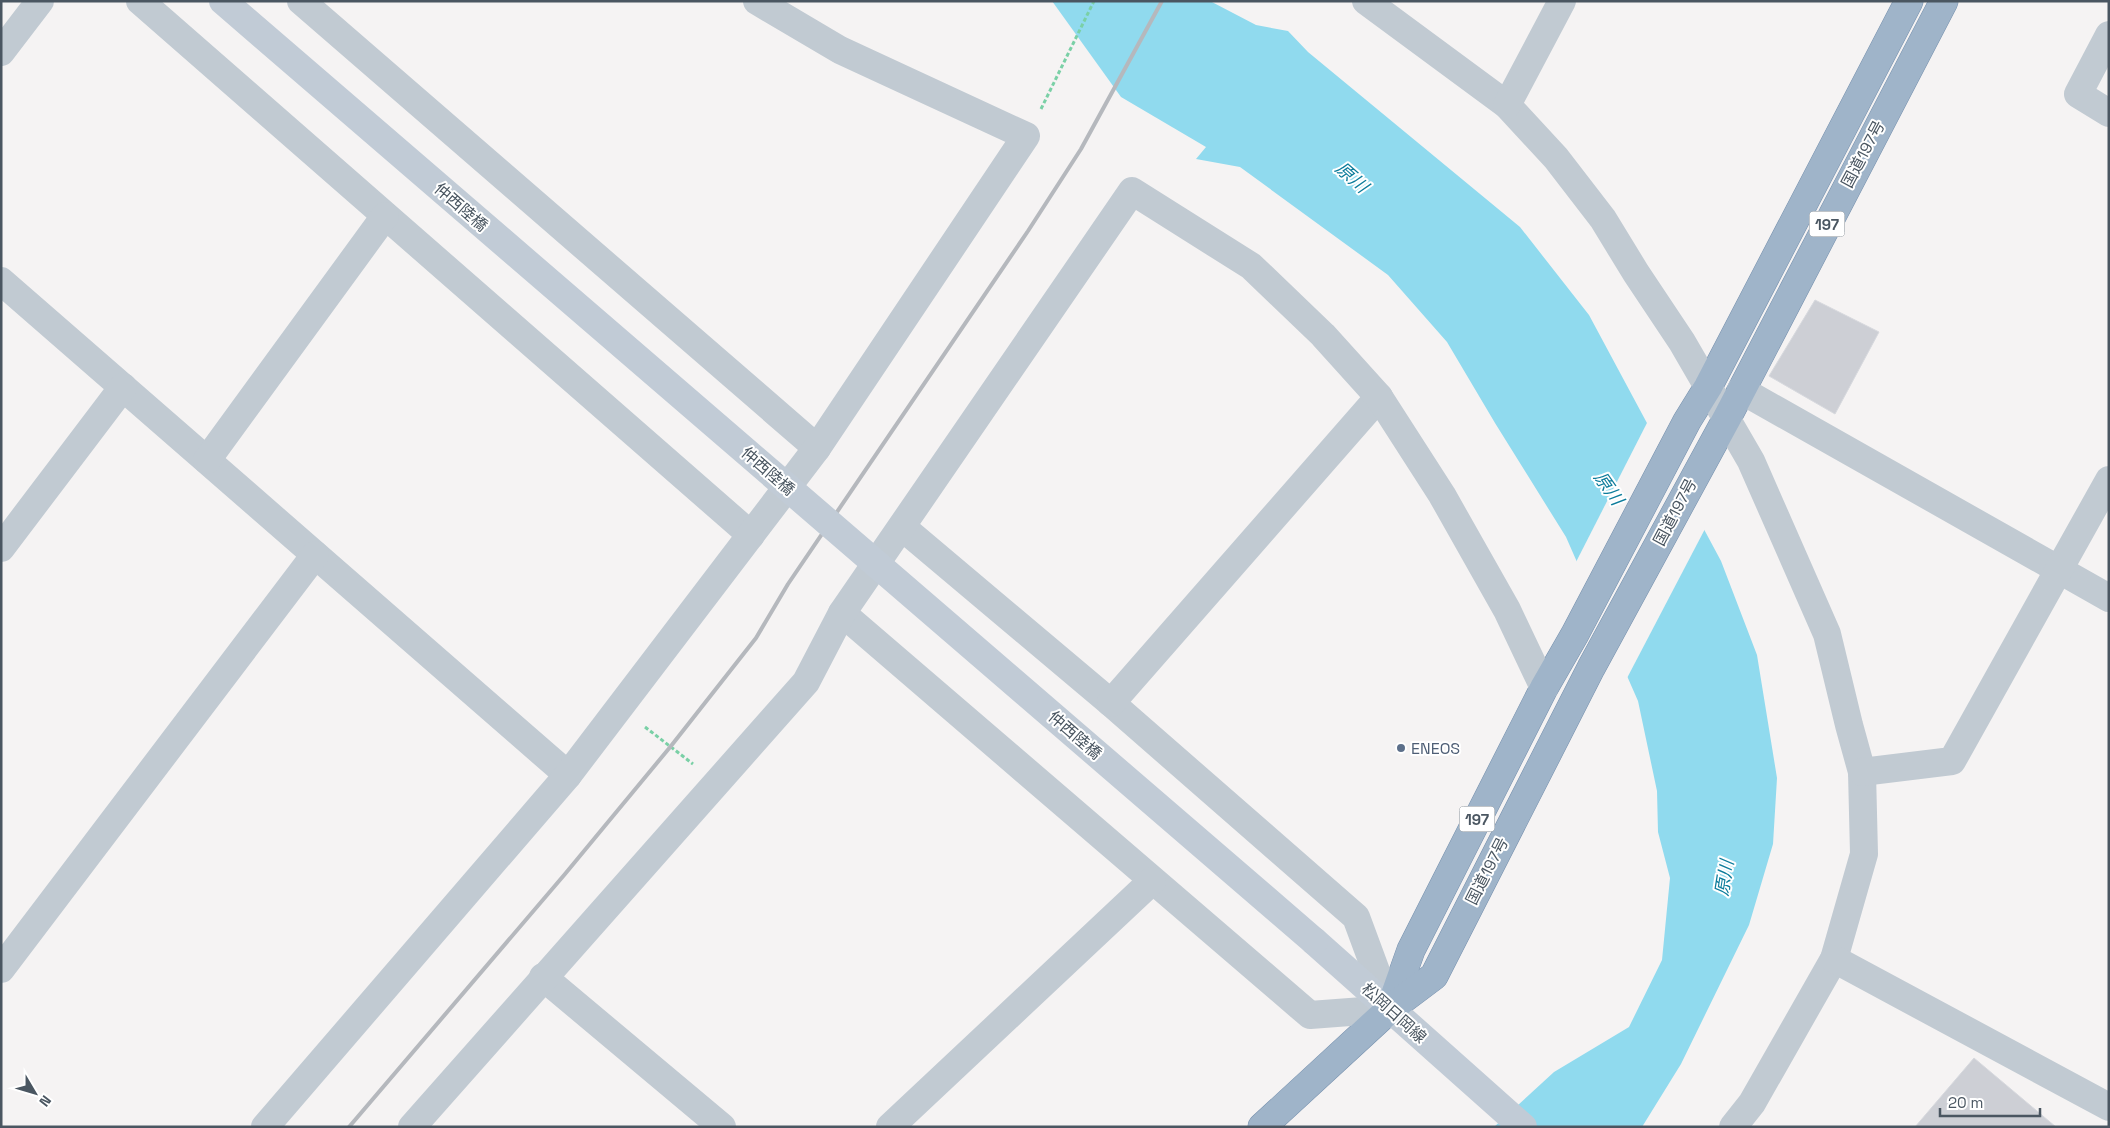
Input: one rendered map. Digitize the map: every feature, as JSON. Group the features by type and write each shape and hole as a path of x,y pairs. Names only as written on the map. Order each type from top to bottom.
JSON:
{"highway":[{"name":"国道197号","path":"1390,1009 1411,950 1544,688 1575,634 1687,422 1708,387 1909,1"},
{"name":"国道197号","path":"1262,1127 1390,1009 1434,976 1591,668 1727,418 1944,1"}],"main road":[{"name":"仲西陸橋","path":"223,1 1314,941"},
{"name":"松岡日岡線","path":"1314,941 1523,1127"}],"street":[{"path":"1,52 40,1"},
{"path":"140,1 752,536"},
{"path":"301,1 817,448"},
{"path":"265,1127 568,775 752,536 817,448 1026,136 840,50 757,1"},
{"path":"1366,1 1508,105 1556,158 1603,219 1727,418 1751,461 1827,634 1862,772 1864,854 1834,959 1752,1103 1733,1127"},
{"path":"1508,105 1562,1"},
{"path":"2109,35 2078,94 2109,113"},
{"path":"412,1127 543,976 806,682 842,613 1132,191 1251,266 1323,335 1379,397 1442,494 1507,610 1544,688"},
{"path":"207,460 385,216"},
{"path":"1,281 568,775"},
{"path":"1,548 123,387"},
{"path":"1741,390 2109,598"},
{"path":"1111,703 1379,397"},
{"path":"1862,772 1952,761 2109,480"},
{"path":"842,613 1310,1015 1390,1009 1356,917 1111,703 902,526"},
{"path":"1,969 315,554"},
{"path":"890,1127 1152,881"},
{"path":"1834,959 2109,1107"},
{"path":"543,976 722,1127"}],"path":[{"path":"1041,109 1094,1"},
{"path":"644,726 694,764"}],"water":[{"name":"原川","path":"1052,1 1210,1 1256,25 1288,31 1308,52 1520,227 1589,315 1721,561 1757,655 1777,778 1773,844 1749,925 1681,1064 1642,1127 1494,1127 1554,1072 1629,1027 1662,960 1670,878 1658,832 1657,791 1638,701 1566,537 1447,342 1388,275 1240,167 1196,159 1206,147 1121,97"}],"pier":[{"path":"1649,419 1706,527 1626,680 1575,564"}],"building":[{"path":"1815,300 1879,332 1835,414 1769,376"},
{"path":"1974,1058 2056,1127 1915,1127"}],"railway":[{"path":"349,1127 565,874 671,746 756,638 788,584 1028,231 1081,149 1162,1"}],"place":[{"name":"ENEOS","path":"1401,748"}]}
